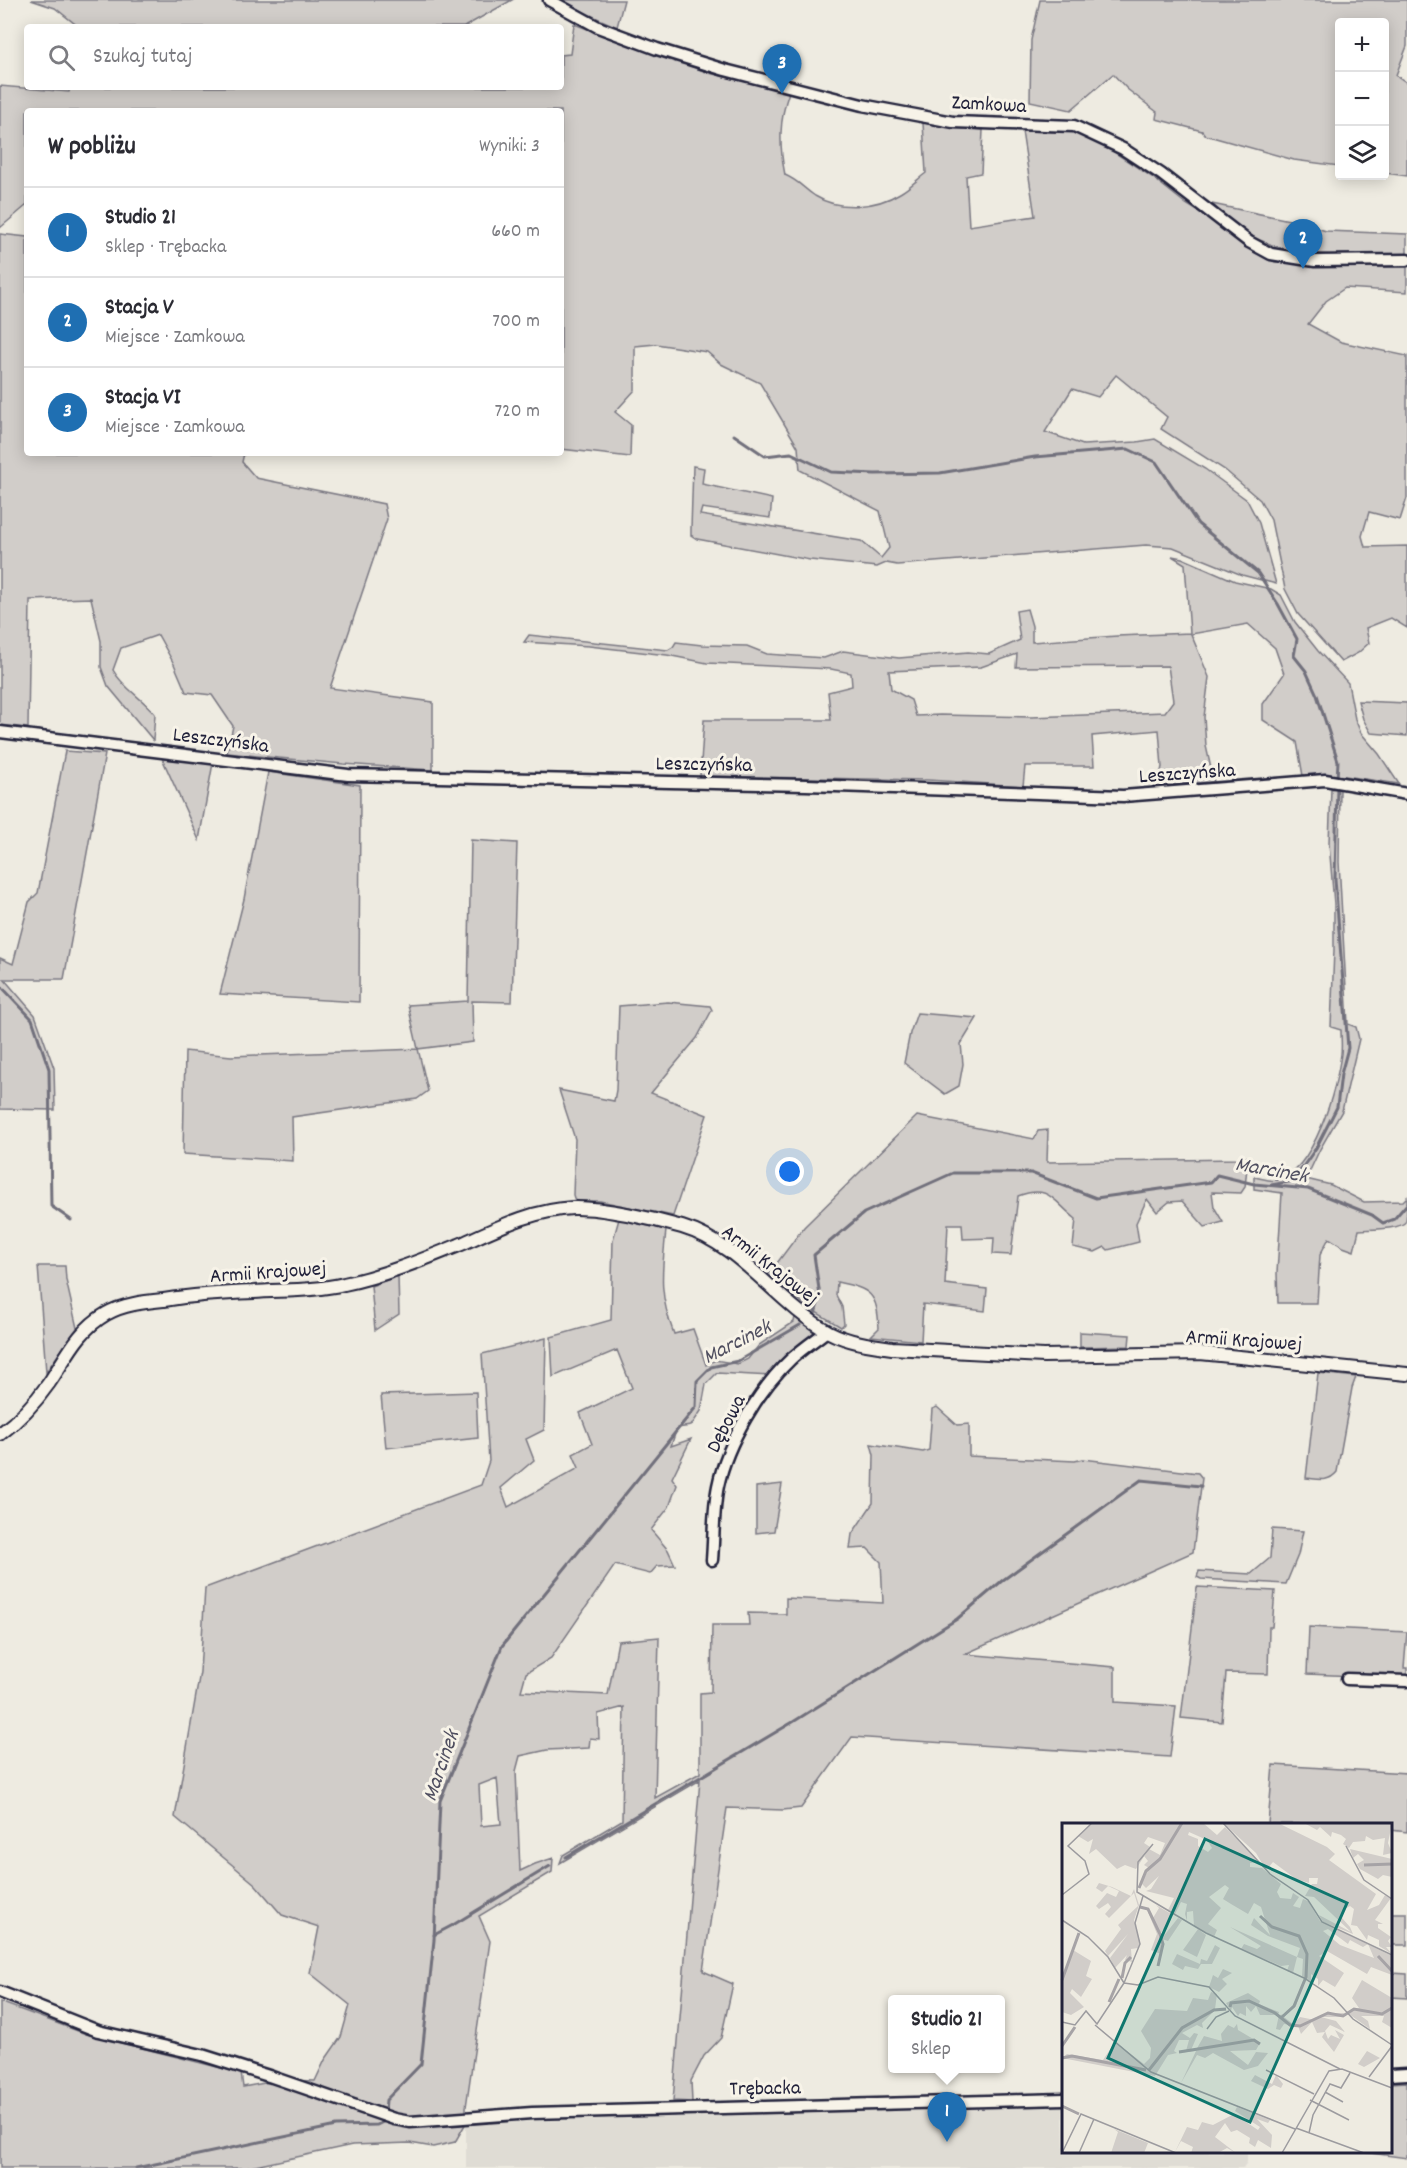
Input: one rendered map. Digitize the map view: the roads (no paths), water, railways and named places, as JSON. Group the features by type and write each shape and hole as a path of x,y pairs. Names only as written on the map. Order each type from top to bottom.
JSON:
{"street":[{"name":"Zamkowa","path":"549,0 598,27 657,49 725,70 862,105 953,122 1074,126 1123,149 1161,174 1249,242 1271,254 1315,261 1407,260"},
{"name":"Leszczyńska","path":"0,732 348,775 806,785 1123,796 1330,781 1407,794"},
{"name":"Armii Krajowej","path":"0,1434 32,1406 81,1334 94,1321 115,1310 146,1302 187,1297 310,1290 345,1284 392,1271 515,1220 554,1210 574,1208 604,1210 683,1228 728,1251 761,1276 793,1307 827,1331 842,1338 892,1348 1044,1356 1200,1353 1407,1374"},
{"name":"Dębowa","path":"712,1560 718,1487 724,1465 744,1422 763,1391 790,1360 827,1331"},
{"path":"1347,1679 1407,1681"},
{"name":"Trębacka","path":"0,1992 98,2031 202,2055 377,2114 410,2122 532,2113 1062,2099"},
{"path":"1392,2075 1407,2074"}],"waterway":[{"path":"734,435 765,456 791,453 831,472 940,473 1035,457 1128,449 1156,462 1198,524 1258,573 1278,604 1297,639 1294,656 1306,671 1317,695 1338,761 1337,779"},
{"path":"1271,1185 1293,1181 1316,1148 1337,1107 1341,1074 1348,1048 1335,879 1337,786"},
{"path":"0,985 32,1019 49,1069 51,1206 71,1220"},
{"name":"Marcinek","path":"815,1314 820,1296 814,1255 864,1213 953,1173 1031,1173 1096,1198 1211,1182 1217,1175 1254,1184 1308,1189 1372,1215 1383,1223 1394,1219 1407,1204"},
{"name":"Marcinek","path":"385,2112 386,2100 421,2064 434,1940 440,1801 502,1646 696,1407 697,1381 711,1367 738,1361 800,1325"},
{"path":"566,1857 793,1722 957,1619 1003,1580 1141,1480 1201,1486"},
{"path":"434,1935 550,1866"},
{"name":"Marcinek","path":"136,2168 336,2126 377,2125 385,2121 385,2118"}],"place":[{"name":"Stacja VI","path":"782,94"},
{"name":"Stacja V","path":"1303,269"},
{"name":"Studio 21","path":"947,2142"}]}
